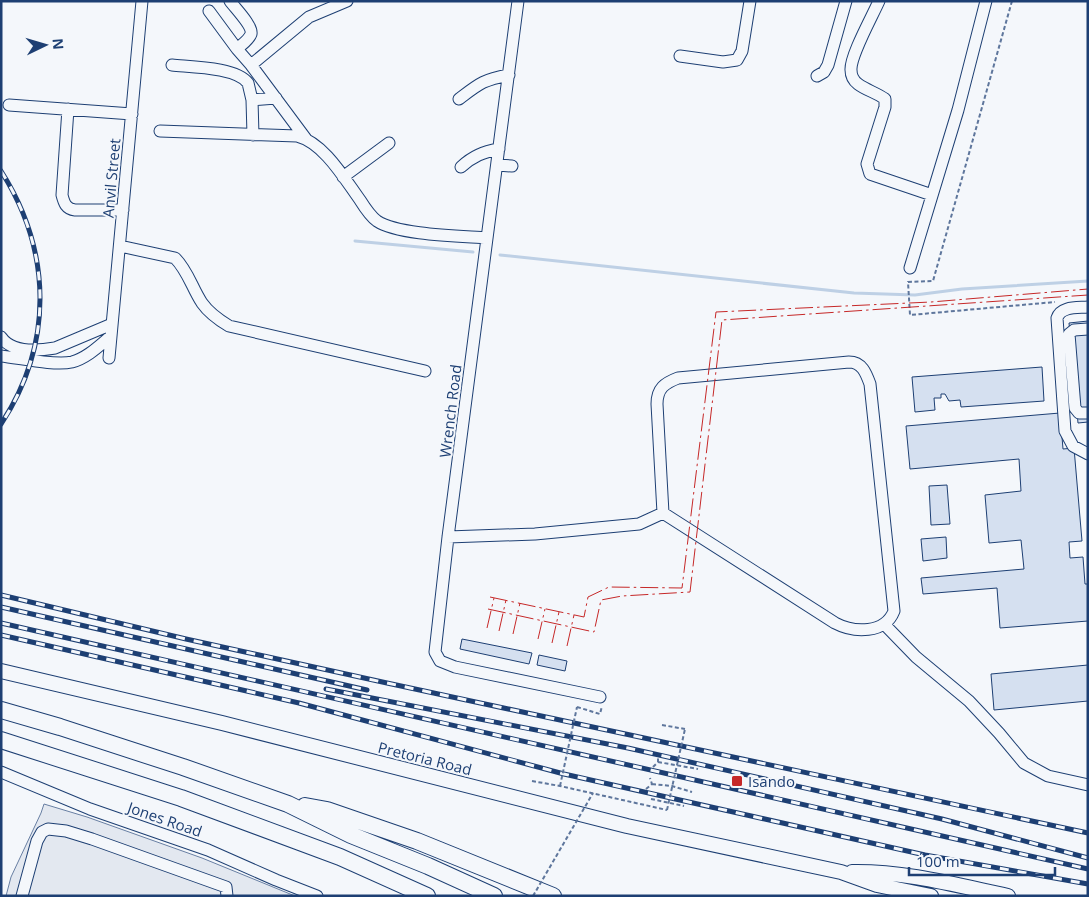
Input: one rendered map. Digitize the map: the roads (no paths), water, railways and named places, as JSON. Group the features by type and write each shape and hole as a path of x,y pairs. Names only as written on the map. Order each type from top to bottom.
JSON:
{"highway":[{"path":"1,710 183,767 288,804 351,835 428,866 494,896"},
{"path":"1,740 191,802 340,857 426,896"},
{"path":"288,804 326,810 417,841 552,896"}],"main road":[{"name":"Pretoria Road","path":"1,671 222,723 628,826 841,872 878,885 931,896"},
{"name":"Pretoria Road","path":"841,872 875,872 929,880 1008,896"}],"street":[{"name":"Anvil Street","path":"109,358 142,1"},
{"path":"230,1 249,25 251,31 250,36 237,49"},
{"path":"251,65 309,17 347,1"},
{"name":"Wrench Road","path":"518,1 434,646 436,657 440,661 456,667 600,697"},
{"path":"680,56 723,62 737,60 742,51 750,1"},
{"path":"817,76 824,72 828,65 846,1"},
{"path":"878,1 857,49 851,69 852,77 858,84 885,99 885,107 867,164 870,174 932,195"},
{"path":"910,268 958,110 986,1"},
{"path":"208,11 306,139"},
{"path":"172,65 238,74 248,83 252,100 253,135"},
{"path":"460,99 480,83 509,75"},
{"path":"252,100 276,98"},
{"path":"9,105 132,114"},
{"path":"68,109 62,195 64,203 70,209 75,210 123,210"},
{"path":"160,130 296,136 306,139 316,145 344,177 372,217 379,222 392,228 406,231 487,238"},
{"path":"344,177 389,143"},
{"path":"461,167 471,157 481,152 499,149"},
{"path":"497,165 512,166"},
{"path":"120,246 175,258 181,264 202,303 217,319 230,326 426,371"},
{"path":"1088,307 1066,309 1060,312 1057,318 1065,431 1074,446 1088,454"},
{"path":"1,337 10,345 27,350 46,350 112,324"},
{"path":"1088,329 1074,330 1070,332 1069,337 1075,408 1079,412 1088,413"},
{"path":"1,356 72,362 86,356 111,336"},
{"path":"856,362 864,370 870,384 894,611 884,624 867,630 844,628 663,513 657,404 659,390 667,383 678,378 745,370 856,362"},
{"path":"448,537 535,534 639,524 663,513"},
{"path":"884,624 916,657 969,701 999,732 1024,763 1048,776 1088,785"},
{"name":"Jones Road","path":"1,772 90,808 208,850 317,896"},
{"path":"22,896 37,841 42,832 48,829 66,831 92,839 226,887 227,896"}],"waterway":[{"path":"355,241 473,252"},
{"path":"500,255 854,293 915,295 962,289 1088,281"}],"railway":[{"path":"1,171 18,202 30,233 37,265 40,298 38,330 31,362 18,393 1,424"},
{"path":"1,595 186,639 1088,833"},
{"path":"1,607 367,690"},
{"path":"1,623 1088,869"},
{"path":"1,635 299,703 564,774 925,855 1088,884"},
{"path":"326,689 628,748 942,819 1088,858"}],"place":[{"name":"Isando","path":"737,781"}]}
